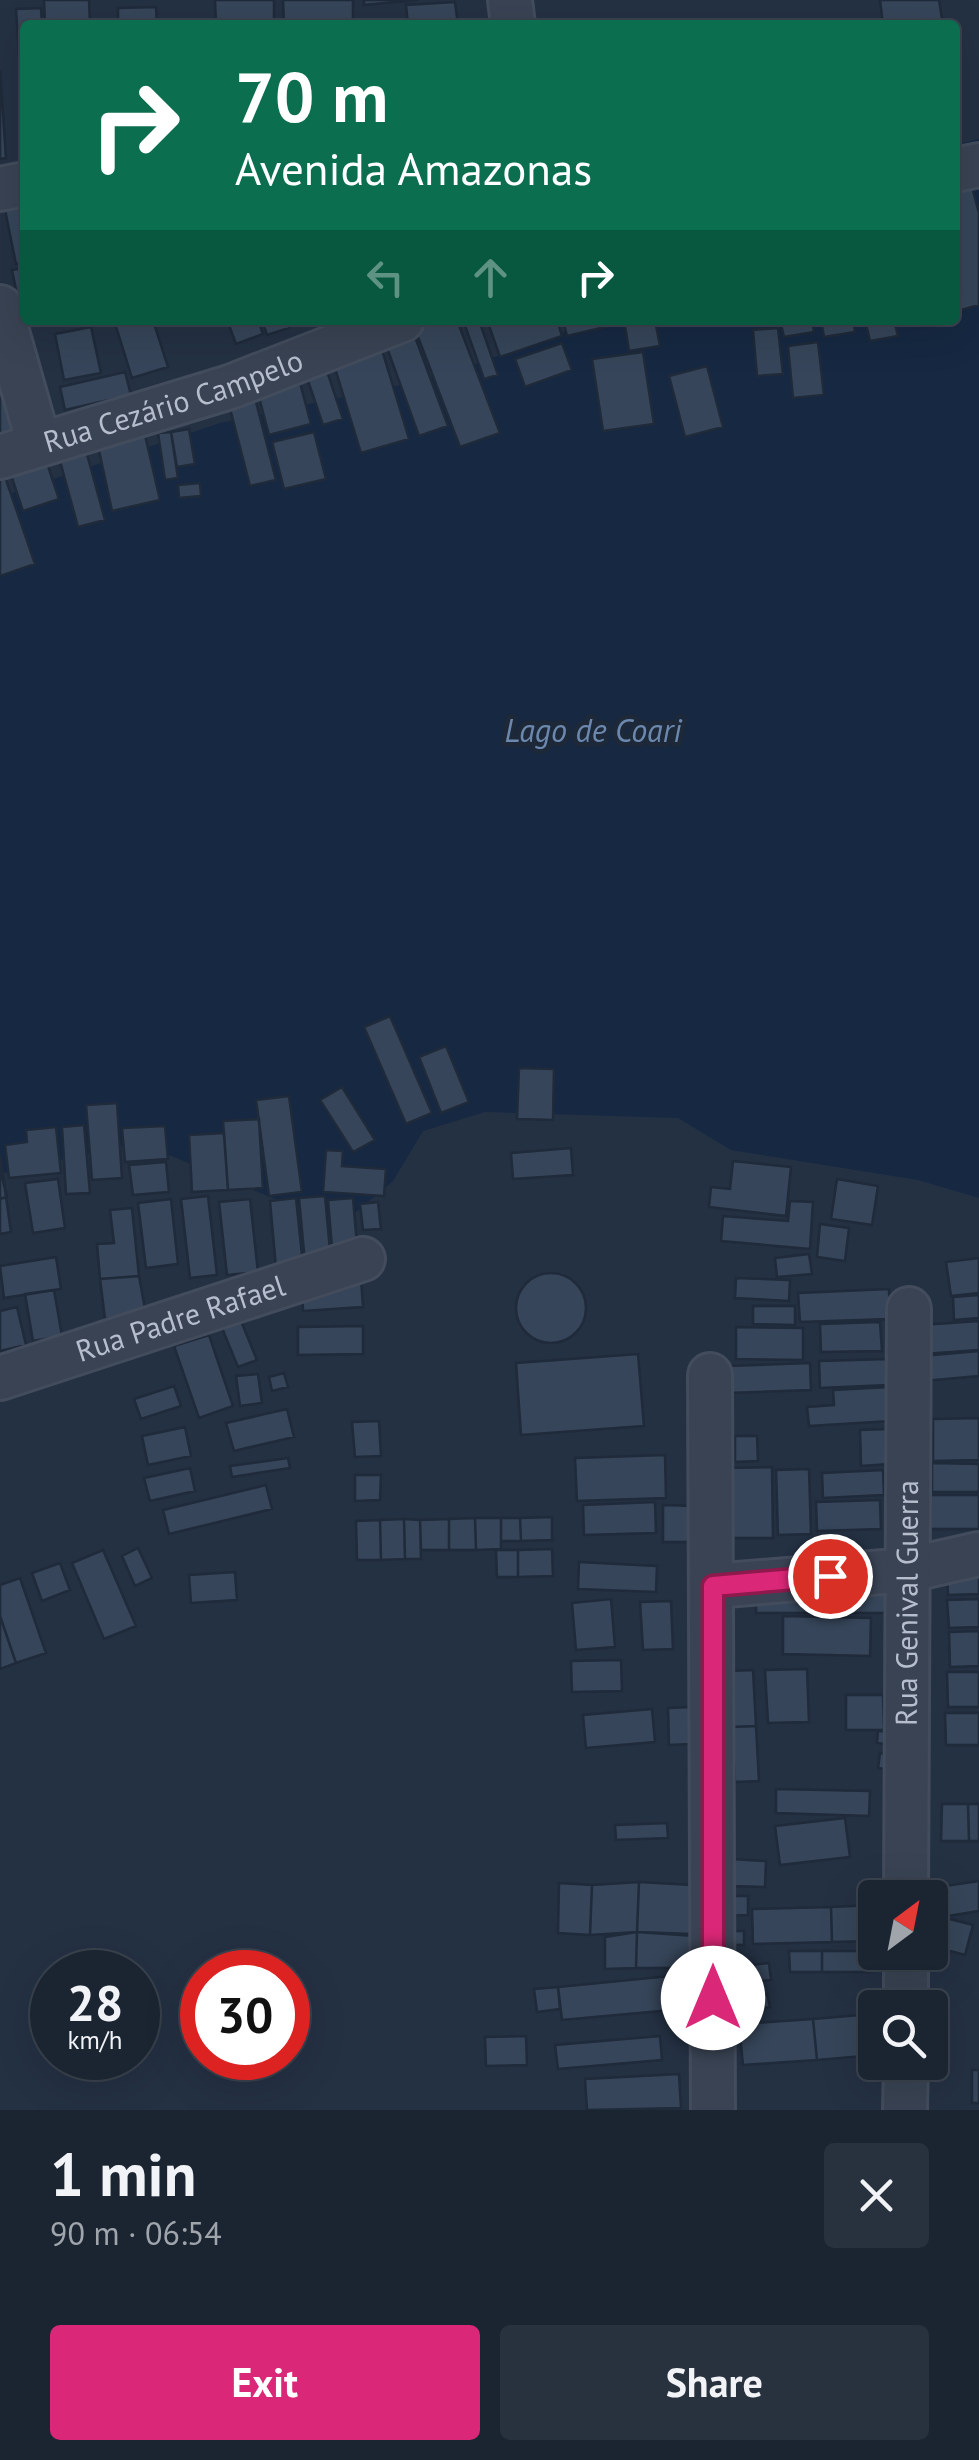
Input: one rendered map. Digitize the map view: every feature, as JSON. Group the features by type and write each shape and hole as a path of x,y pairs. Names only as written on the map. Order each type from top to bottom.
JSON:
{"street":[{"path":"0,307 20,450"},
{"name":"Rua Cezário Campelo","path":"20,450 230,387 389,325"},
{"name":"Rua Padre Rafael","path":"0,1378 363,1259"},
{"name":"Rua Genival Guerra","path":"906,1880 910,1309"},
{"path":"710,1376 713,2110"},
{"path":"713,1586 908,1570 979,1554"},
{"path":"905,2110 906,2080"}],"water":[{"name":"Lago de Coari","path":"979,139 979,1198 918,1180 731,1150 678,1118 485,1112 423,1131 393,1181 350,1217 292,1206 138,1142 0,1174 0,497 220,423 442,376 584,325 960,325 960,144"}],"building":[{"path":"44,0 89,0 90,20 45,20"},
{"path":"215,0 274,0 274,20 216,20"},
{"path":"283,0 353,0 353,20 284,20"},
{"path":"364,0 418,0 364,5"},
{"path":"880,0 939,0 942,20 882,20"},
{"path":"455,2 457,20 408,20 406,5"},
{"path":"156,7 157,20 118,20 118,8"},
{"path":"41,8 42,20 20,20 20,71 16,9"},
{"path":"0,70 6,158 0,159"},
{"path":"971,183 979,213 979,305 961,310 960,306 960,186"},
{"path":"20,202 20,264 16,264 4,205"},
{"path":"20,269 20,309 12,270"},
{"path":"116,325 155,325 168,367 132,378"},
{"path":"229,325 260,325 263,334 236,344"},
{"path":"264,325 288,325 289,328 267,335"},
{"path":"426,325 459,325 500,433 460,447 415,329"},
{"path":"465,325 481,325 498,375 484,379"},
{"path":"489,325 559,325 562,336 500,357"},
{"path":"564,325 614,325 567,336"},
{"path":"625,325 656,325 660,346 629,351"},
{"path":"781,325 813,325 814,332 784,337"},
{"path":"822,325 854,325 855,332 824,337"},
{"path":"866,325 895,325 898,336 870,341"},
{"path":"91,327 101,373 64,380 55,334"},
{"path":"778,328 783,374 757,376 753,330"},
{"path":"414,334 448,426 419,436 386,345"},
{"path":"379,340 409,439 361,453 331,355"},
{"path":"818,342 824,395 793,398 788,346"},
{"path":"562,343 572,370 525,387 515,359"},
{"path":"643,352 654,424 603,431 592,359"},
{"path":"324,362 343,419 323,425 304,369"},
{"path":"707,366 723,427 685,437 669,376"},
{"path":"125,372 131,395 65,410 60,387"},
{"path":"0,373 24,429 0,436"},
{"path":"299,379 311,424 269,435 257,390"},
{"path":"252,386 276,480 250,486 226,393"},
{"path":"142,422 160,500 112,511 95,432"},
{"path":"189,429 195,464 177,467 171,432"},
{"path":"171,432 178,478 165,480 158,433"},
{"path":"314,432 326,479 284,489 272,442"},
{"path":"84,443 105,520 78,527 57,450"},
{"path":"43,451 59,499 23,511 7,463"},
{"path":"0,469 35,564 0,576"},
{"path":"200,483 201,496 179,498 178,485"},
{"path":"390,1016 432,1113 406,1124 364,1027"},
{"path":"446,1046 469,1102 441,1113 419,1057"},
{"path":"519,1068 554,1069 553,1120 517,1119"},
{"path":"342,1087 375,1140 353,1152 320,1100"},
{"path":"289,1096 302,1192 269,1196 256,1100"},
{"path":"117,1103 122,1178 92,1180 86,1105"},
{"path":"259,1119 263,1188 228,1190 223,1121"},
{"path":"84,1125 90,1193 66,1194 62,1127"},
{"path":"165,1126 168,1159 125,1162 122,1128"},
{"path":"56,1127 61,1173 9,1178 5,1145 27,1142 26,1130"},
{"path":"224,1133 228,1190 192,1192 189,1135"},
{"path":"571,1148 573,1175 513,1179 511,1153"},
{"path":"326,1150 343,1151 342,1166 386,1169 384,1196 323,1192"},
{"path":"0,1155 11,1232 0,1234"},
{"path":"733,1161 791,1167 786,1216 709,1207 711,1187 730,1189"},
{"path":"166,1162 169,1192 133,1195 129,1165"},
{"path":"0,1169 7,1197 0,1199"},
{"path":"58,1179 65,1228 33,1233 25,1183"},
{"path":"837,1179 878,1186 872,1225 831,1219"},
{"path":"208,1196 217,1275 190,1278 181,1199"},
{"path":"325,1196 331,1261 305,1263 299,1198"},
{"path":"296,1198 303,1265 276,1268 270,1201"},
{"path":"353,1198 358,1256 333,1259 328,1200"},
{"path":"171,1199 178,1264 146,1268 138,1203"},
{"path":"250,1199 258,1272 227,1275 219,1202"},
{"path":"790,1201 813,1202 810,1249 721,1241 723,1216 788,1221"},
{"path":"378,1202 381,1229 363,1230 360,1204"},
{"path":"132,1208 139,1276 100,1279 97,1244 114,1243 110,1210"},
{"path":"820,1224 849,1228 845,1261 817,1257"},
{"path":"809,1254 812,1274 777,1277 775,1258"},
{"path":"56,1257 61,1289 4,1298 0,1266"},
{"path":"979,1258 979,1293 951,1296 946,1262"},
{"path":"551,1273 575,1284 586,1308 575,1332 551,1343 527,1332 516,1308 527,1284"},
{"path":"139,1276 146,1314 105,1319 100,1279"},
{"path":"361,1278 363,1307 303,1311 302,1282"},
{"path":"736,1278 790,1280 789,1301 735,1298"},
{"path":"889,1289 890,1319 800,1322 798,1293"},
{"path":"54,1290 62,1336 33,1341 25,1294"},
{"path":"979,1295 979,1318 954,1320 953,1297"},
{"path":"753,1306 795,1306 795,1325 753,1324"},
{"path":"17,1307 26,1345 0,1351 0,1311"},
{"path":"241,1321 257,1360 238,1367 222,1328"},
{"path":"979,1321 979,1350 924,1354 922,1325"},
{"path":"880,1322 882,1351 821,1352 820,1324"},
{"path":"363,1326 363,1354 298,1355 298,1327"},
{"path":"736,1327 803,1328 803,1360 736,1359"},
{"path":"209,1335 233,1406 199,1418 174,1346"},
{"path":"979,1351 979,1376 924,1381 922,1356"},
{"path":"638,1354 644,1426 521,1435 516,1363"},
{"path":"888,1359 889,1385 820,1388 819,1361"},
{"path":"810,1363 811,1390 727,1393 726,1366"},
{"path":"284,1373 288,1387 272,1391 269,1377"},
{"path":"258,1374 262,1403 240,1406 236,1376"},
{"path":"174,1386 181,1406 141,1419 134,1399"},
{"path":"889,1387 891,1421 809,1426 807,1407 834,1405 833,1390"},
{"path":"287,1409 294,1437 234,1451 226,1423"},
{"path":"979,1418 979,1460 933,1461 933,1419"},
{"path":"379,1421 381,1456 355,1457 352,1422"},
{"path":"185,1427 191,1456 148,1465 142,1436"},
{"path":"888,1429 890,1464 861,1466 860,1430"},
{"path":"735,1436 757,1436 758,1461 735,1462"},
{"path":"665,1455 666,1498 577,1501 575,1458"},
{"path":"288,1458 290,1468 232,1477 230,1466"},
{"path":"932,1463 979,1464 979,1492 932,1492"},
{"path":"772,1467 773,1538 728,1538 726,1468"},
{"path":"190,1468 195,1491 150,1501 144,1478"},
{"path":"809,1469 811,1534 778,1535 776,1470"},
{"path":"883,1470 884,1495 823,1498 822,1473"},
{"path":"355,1475 381,1475 380,1500 355,1501"},
{"path":"266,1485 272,1509 169,1534 163,1510"},
{"path":"922,1495 979,1495 979,1529 922,1529"},
{"path":"880,1500 881,1529 817,1531 816,1502"},
{"path":"655,1502 656,1533 584,1535 583,1505"},
{"path":"663,1505 696,1506 696,1542 663,1542"},
{"path":"552,1517 552,1540 521,1541 520,1518"},
{"path":"475,1518 501,1518 501,1549 476,1550"},
{"path":"475,1518 476,1550 449,1550 449,1519"},
{"path":"501,1518 520,1518 521,1541 501,1541"},
{"path":"404,1519 420,1520 421,1559 405,1559"},
{"path":"404,1519 405,1559 381,1560 380,1520"},
{"path":"449,1519 449,1550 421,1550 420,1520"},
{"path":"380,1520 381,1560 357,1560 356,1521"},
{"path":"840,1540 842,1565 818,1568 816,1542"},
{"path":"138,1548 152,1578 135,1586 122,1556"},
{"path":"552,1549 553,1576 518,1577 518,1550"},
{"path":"103,1550 136,1626 104,1639 72,1563"},
{"path":"496,1550 518,1550 518,1577 497,1577"},
{"path":"579,1562 657,1566 656,1592 578,1589"},
{"path":"60,1563 70,1590 42,1601 32,1573"},
{"path":"235,1572 237,1600 191,1603 189,1575"},
{"path":"947,1573 979,1573 979,1594 948,1595"},
{"path":"20,1578 46,1653 16,1663 0,1616 0,1585"},
{"path":"893,1580 893,1613 756,1613 756,1589"},
{"path":"611,1599 615,1647 576,1650 572,1603"},
{"path":"979,1599 979,1627 949,1628 947,1600"},
{"path":"671,1601 673,1649 643,1650 640,1602"},
{"path":"0,1616 16,1663 0,1669"},
{"path":"783,1616 871,1618 870,1656 783,1654"},
{"path":"979,1631 979,1666 950,1667 949,1632"},
{"path":"621,1660 622,1691 572,1692 571,1661"},
{"path":"807,1669 809,1722 768,1723 765,1670"},
{"path":"753,1670 756,1726 732,1727 729,1671"},
{"path":"947,1672 979,1672 979,1707 948,1707"},
{"path":"846,1695 883,1695 884,1730 846,1730"},
{"path":"690,1707 692,1744 669,1745 668,1708"},
{"path":"652,1709 655,1742 586,1748 583,1715"},
{"path":"945,1713 979,1713 979,1745 946,1745"},
{"path":"756,1726 759,1781 735,1782 732,1727"},
{"path":"878,1731 893,1732 892,1745 877,1743"},
{"path":"880,1753 893,1755 891,1770 878,1768"},
{"path":"776,1789 870,1791 869,1816 776,1813"},
{"path":"942,1804 968,1804 969,1841 941,1841"},
{"path":"968,1804 979,1804 979,1841 969,1841"},
{"path":"845,1818 850,1857 780,1865 775,1826"},
{"path":"667,1823 668,1838 616,1840 615,1825"},
{"path":"732,1859 766,1861 765,1887 731,1886"},
{"path":"979,1881 979,1911 948,1916 948,1886"},
{"path":"639,1882 692,1885 690,1934 637,1932"},
{"path":"639,1882 637,1932 590,1935 592,1885"},
{"path":"559,1883 592,1885 590,1935 558,1933"},
{"path":"723,1896 748,1896 748,1915 724,1916"},
{"path":"858,1906 858,1941 832,1942 831,1907"},
{"path":"831,1907 832,1942 753,1944 752,1909"},
{"path":"948,1919 973,1925 965,1955 948,1950"},
{"path":"727,1931 744,1931 744,1945 727,1945"},
{"path":"637,1932 636,1968 605,1969 605,1937"},
{"path":"637,1932 695,1936 695,1968 636,1968"},
{"path":"789,1951 822,1951 822,1972 790,1972"},
{"path":"822,1951 858,1951 858,1970 873,1972 822,1972"},
{"path":"769,1963 771,1980 735,1984 733,1967"},
{"path":"680,1975 683,2009 562,2020 558,1987"},
{"path":"558,1987 560,2009 537,2012 534,1989"},
{"path":"767,1994 770,2007 742,2012 740,1999"},
{"path":"858,2015 858,2056 817,2060 813,2019"},
{"path":"813,2019 817,2060 743,2065 739,2024"},
{"path":"526,2036 527,2065 486,2066 485,2037"},
{"path":"660,2036 662,2060 558,2069 555,2045"},
{"path":"972,2070 979,2070 979,2103 972,2103"},
{"path":"679,2074 681,2108 587,2110 585,2079"}],"route":[{"path":"713,1998 713,1586 830,1576"}]}
